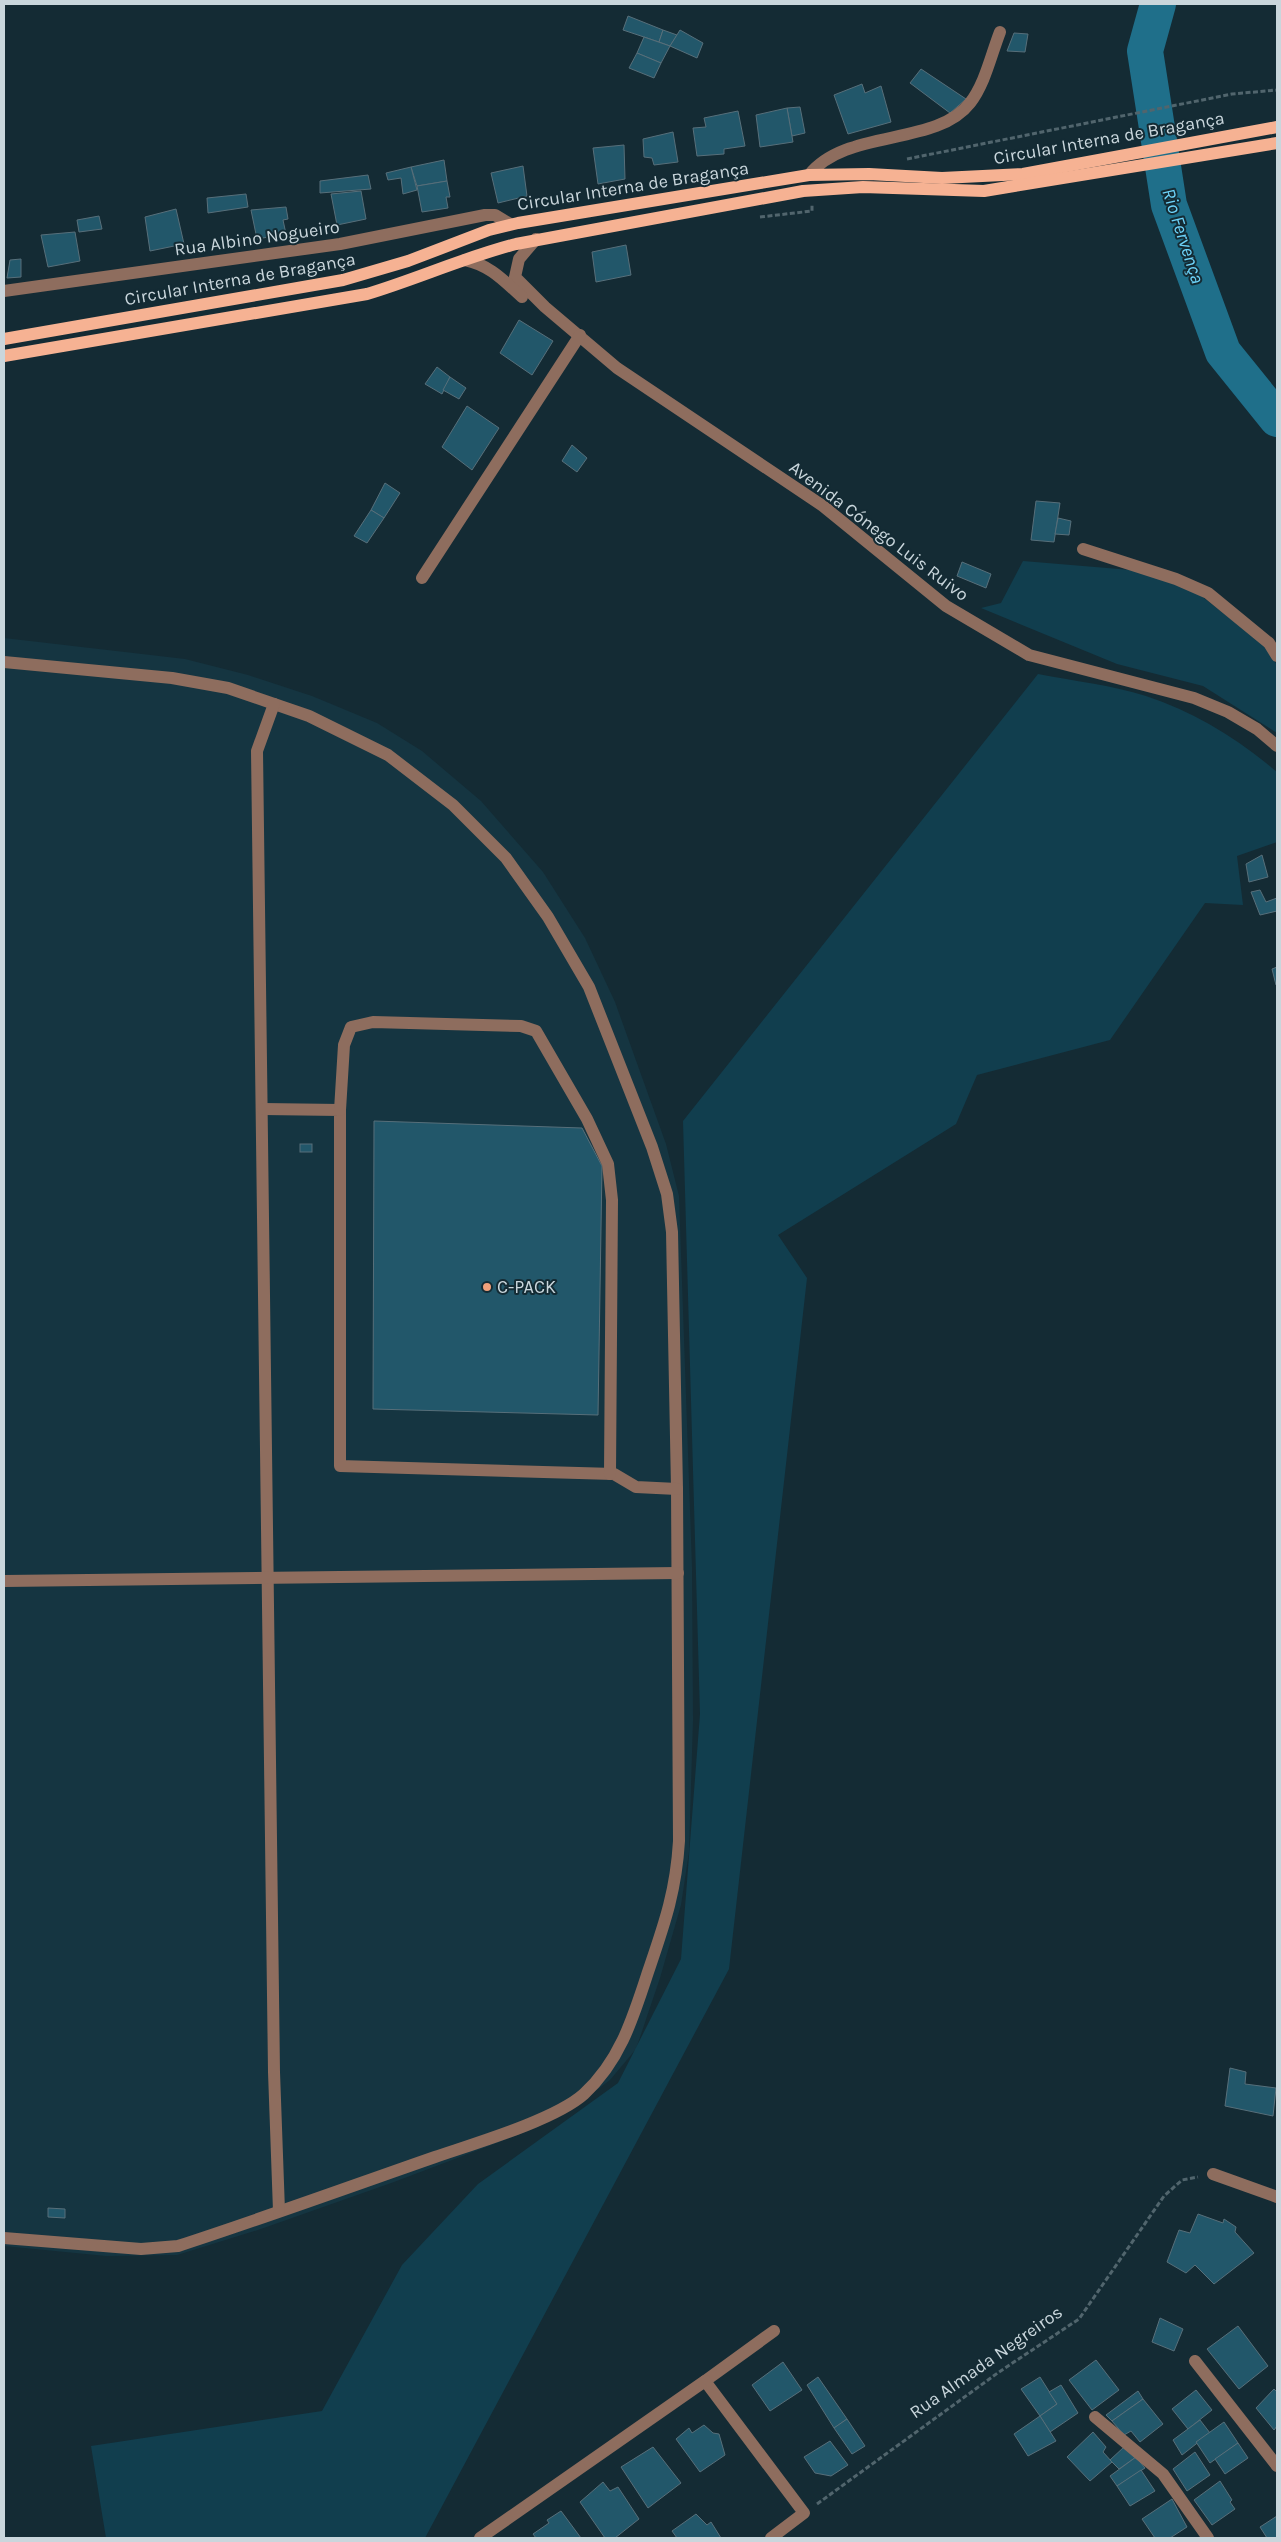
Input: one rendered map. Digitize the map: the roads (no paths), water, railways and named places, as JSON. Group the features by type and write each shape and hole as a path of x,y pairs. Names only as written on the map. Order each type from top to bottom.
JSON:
{"main road":[{"name":"Circular Interna de Bragança","path":"4,356 367,294 500,248 536,239 803,191 863,187 984,191 1277,127"},
{"name":"Circular Interna de Bragança","path":"4,339 343,280 408,261 489,230 510,224 810,175 869,174 942,178 1063,173 1277,143"}],"street":[{"path":"810,175 820,163 832,155 934,125 961,112 974,97 1000,32"},
{"name":"Rua Albino Nogueiro","path":"4,291 340,244 485,215 495,214 510,224"},
{"path":"536,239 519,258 515,277 545,307"},
{"path":"466,260 482,264 522,297 545,307"},
{"name":"Avenida Cónego Luis Ruivo","path":"545,307 617,368 823,506 946,606 1029,655 1194,698 1228,712 1256,729 1277,746"},
{"path":"422,578 580,335"},
{"path":"1083,549 1176,579 1208,593 1269,643 1277,656"},
{"path":"4,662 172,678 228,688 309,716 388,755 453,805 506,858 548,917 589,987 652,1147 667,1194 672,1232 678,1573 679,1841 677,1877 668,1913 629,2030 609,2068 582,2095 546,2116 476,2143 178,2246 141,2249 4,2238"},
{"path":"274,704 257,751 274,2062 279,2211"},
{"path":"610,1474 612,1200 608,1164 588,1119 536,1031 521,1026 373,1022 350,1028 344,1045 340,1110 340,1466 610,1474 636,1487 677,1489"},
{"path":"262,1109 340,1110"},
{"path":"4,1581 678,1573"},
{"path":"1213,2174 1277,2198"},
{"path":"480,2538 774,2331"},
{"path":"1196,2361 1277,2466"},
{"path":"705,2381 804,2513 771,2538"},
{"path":"1095,2417 1163,2474 1208,2538"}],"waterway":[{"name":"Rio Fervença","path":"1158,4 1145,51 1169,205 1223,352 1277,419"}],"place":[{"name":"C-PACK","path":"487,1287"}]}
